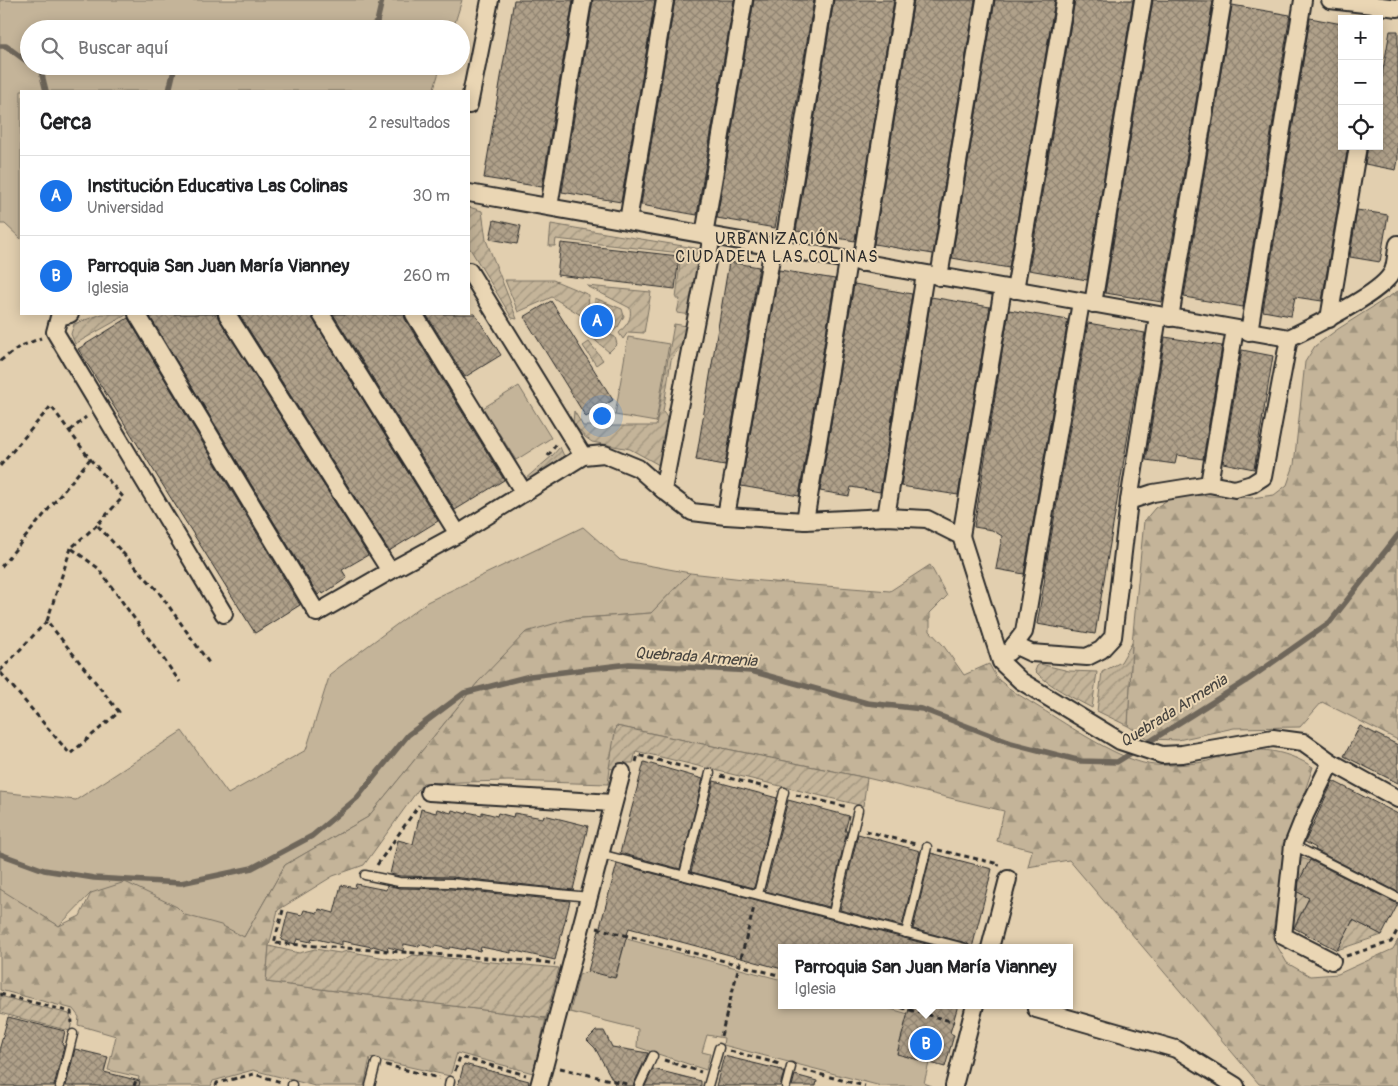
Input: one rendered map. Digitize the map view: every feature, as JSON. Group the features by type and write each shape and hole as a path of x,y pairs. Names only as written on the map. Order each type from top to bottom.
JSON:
{"street":[{"path":"470,100 490,0"},
{"path":"548,207 583,0"},
{"path":"628,221 665,0"},
{"path":"663,490 708,236 744,0"},
{"path":"726,516 824,0"},
{"path":"805,521 904,0"},
{"path":"886,517 985,0"},
{"path":"1065,0 962,536 1001,662 1021,681 1120,741 1162,755 1182,754 1273,738 1303,742 1331,762 1398,798"},
{"path":"1001,662 1024,632 1143,0"},
{"path":"1014,645 1032,653 1087,657 1101,650 1113,637 1130,501 1223,0"},
{"path":"1209,484 1242,331 1303,0"},
{"path":"1330,0 1380,12 1398,8"},
{"path":"1329,319 1357,150"},
{"path":"470,193 1289,338 1329,319 1384,284 1393,270 1398,244"},
{"path":"470,273 583,456"},
{"path":"66,315 59,317 55,332 224,614"},
{"path":"138,315 318,614 390,571 458,534 583,456 604,454 638,468 692,512 805,521 886,517 927,519 962,536"},
{"path":"228,315 390,571"},
{"path":"322,315 458,534"},
{"path":"415,315 524,493"},
{"path":"1130,501 1153,493 1209,484 1235,489 1252,484 1263,477 1289,338"},
{"path":"1331,762 1305,815 1293,845 1283,936 1332,961"},
{"path":"539,1086 622,772"},
{"path":"429,792 613,803"},
{"path":"991,944 1008,880"},
{"path":"954,1086 974,1009"},
{"path":"1036,1009 1176,1049 1236,1086"}],"lane":[{"path":"684,875 710,773"},
{"path":"758,894 784,792"},
{"path":"833,914 858,810"},
{"path":"1293,845 1398,898"},
{"path":"906,933 927,847"},
{"path":"600,854 949,944"},
{"path":"367,876 399,882 451,883 589,897"},
{"path":"60,1086 73,1034"},
{"path":"708,1086 719,1048"},
{"path":"639,1086 653,1056"},
{"path":"370,1086 376,1062"},
{"path":"786,1086 791,1067"}],"path":[{"path":"0,361 19,347 55,332"},
{"path":"0,466 51,406 90,459 123,497 97,525 71,548 47,621 0,672 70,754 119,712 47,621"},
{"path":"70,431 99,406"},
{"path":"542,460 549,456 564,426"},
{"path":"0,568 90,459"},
{"path":"97,525 158,591 209,663"},
{"path":"71,548 98,568 180,682"},
{"path":"622,772 626,766 635,766 638,755 858,810"},
{"path":"367,876 429,792"},
{"path":"719,1048 758,894"},
{"path":"283,910 274,943 544,962 570,967"},
{"path":"582,924 778,975"},
{"path":"1332,961 1391,942 1398,929"},
{"path":"0,994 71,1012 73,1034"},
{"path":"907,1009 970,1026"},
{"path":"653,1056 711,1076"},
{"path":"545,1064 635,1086"},
{"path":"216,1086 217,1083 254,1074 292,1086"},
{"path":"134,1086 136,1080"}],"green space":[{"path":"0,0 462,0 456,20 20,20 20,75 438,75 433,90 20,90 20,238 5,224 0,224"},
{"path":"470,207 482,211 486,240 517,319 512,318 470,249"},
{"path":"551,224 701,249 690,315 677,313 680,299 676,299 681,253 556,239 555,246 549,246"},
{"path":"505,280 553,280 589,295 587,319 552,297 518,312"},
{"path":"587,286 651,292 644,333 628,332 623,339 619,333 630,319 630,308"},
{"path":"1398,291 1398,740 1322,702 1300,727 1234,728 1178,740 1148,739 1128,726 1132,643 1144,521 1155,508 1172,497 1191,495 1251,498 1274,495 1287,485 1294,465 1305,362 1315,346"},
{"path":"595,298 622,309 624,316 618,327 612,332 595,323"},
{"path":"99,315 126,315 75,344 71,334 74,324"},
{"path":"674,324 687,326 685,340 671,360 663,412 669,424 670,439 669,447 663,460 659,465 630,449 592,442 585,437 573,423 574,411 583,426 656,426"},
{"path":"589,325 615,337 617,344 609,352 584,331"},
{"path":"628,337 669,344 656,422 615,415"},
{"path":"589,342 603,360 596,365 583,346"},
{"path":"519,386 551,438 516,460 483,408"},
{"path":"560,447 564,456 526,484 525,479"},
{"path":"583,527 620,560 690,573 651,613 570,619 478,682 368,817 285,865 244,937 91,893 59,926 0,890 0,792 76,800 182,731 228,794 306,750 330,674 427,602"},
{"path":"930,565 947,596 930,613 930,631 943,645 964,675 989,664 999,680 1008,688 1112,751 1142,763 1155,765 1189,764 1208,761 1244,750 1265,750 1294,757 1313,767 1288,841 1272,937 1287,963 1310,976 1338,974 1393,949 1398,940 1398,1086 1275,1086 1259,1084 1069,860 1028,867 1032,850 997,841 1004,811 867,778 616,726 608,784 508,781 423,783 364,865 333,876 278,910 269,946 266,982 546,1018 533,1073 457,1053 450,1076 370,1058 364,1086 315,1086 253,1070 213,1081 211,1086 137,1086 139,1077 108,1070 116,1036 78,1025 79,1017 73,1009 0,990 0,889 59,926 80,916 91,893 125,882 177,907 185,915 221,925 244,937 285,865 368,817 478,682 526,632 570,619 651,613 690,573 761,581 890,591"},
{"path":"1132,643 1128,726 1097,711 1102,672 1121,662"},
{"path":"1040,664 1069,671 1097,672 1092,708 1040,676 1035,671"},
{"path":"616,726 867,778 863,806 636,751 633,763 625,763 618,770 609,768"},
{"path":"1296,856 1310,861 1294,890 1309,898 1293,928 1288,926"},
{"path":"1353,920 1382,935 1337,950"},
{"path":"600,932 778,979 778,1009 890,1009 941,1023 906,1021 897,1053 929,1063 924,1083 932,1086 881,1086 723,1045 724,1038 707,1035 702,1052 710,1054 706,1070 637,1047 638,1029 570,1012 579,975 588,971 616,977 624,946 596,939"},
{"path":"269,946 299,953 315,949 340,953 347,951 402,961 413,955 559,968 546,1018 266,982"},
{"path":"0,996 69,1014 72,1020 70,1031 0,1013"}],"building":[{"path":"514,0 573,0 542,187 484,178"},
{"path":"593,0 655,0 621,202 562,192"},
{"path":"675,0 734,0 697,215 641,205"},
{"path":"754,0 814,0 775,228 717,218"},
{"path":"834,0 894,0 855,241 796,231"},
{"path":"914,0 975,0 933,254 874,244"},
{"path":"995,0 1055,0 1009,268 952,258"},
{"path":"1075,0 1133,0 1087,280 1029,270"},
{"path":"1153,0 1213,1 1162,302 1105,293"},
{"path":"1232,5 1290,15 1243,307 1184,297"},
{"path":"1310,18 1338,23 1338,150 1347,150 1322,301 1295,297 1291,316 1263,311"},
{"path":"1390,31 1398,31 1398,160 1396,170 1365,164 1367,150 1383,150 1383,70"},
{"path":"1357,210 1388,215 1380,262 1350,257"},
{"path":"494,220 521,226 517,244 490,239"},
{"path":"561,243 679,256 675,289 557,275"},
{"path":"729,262 759,267 725,465 696,460"},
{"path":"779,270 835,279 799,496 741,486"},
{"path":"854,284 912,294 880,492 851,487 849,496 820,491"},
{"path":"931,297 990,307 958,495 901,486"},
{"path":"551,301 613,400 586,417 524,317"},
{"path":"1009,310 1068,320 1024,574 996,569 1002,536 992,530 974,527"},
{"path":"475,314 501,355 465,377 427,315"},
{"path":"154,315 217,315 368,555 342,570 347,578 323,594 322,592 318,595 150,317"},
{"path":"240,315 311,315 438,521 389,551"},
{"path":"334,315 404,315 504,480 455,510"},
{"path":"128,318 300,605 255,633 78,349"},
{"path":"1088,323 1145,333 1095,634 1037,624"},
{"path":"1165,337 1222,346 1203,459 1177,455 1175,464 1146,460"},
{"path":"1242,350 1273,356 1254,469 1223,463"},
{"path":"1360,726 1398,745 1398,783 1344,756"},
{"path":"644,762 703,779 680,869 620,853"},
{"path":"714,781 777,798 754,888 691,872"},
{"path":"1333,781 1398,814 1398,892 1315,850 1316,848 1305,842"},
{"path":"788,800 849,816 829,907 765,891"},
{"path":"421,809 436,813 437,809 451,813 452,810 482,815 482,812 497,816 498,813 513,817 514,813 543,818 544,815 588,826 573,890 452,877 400,876 390,874 398,840 413,844"},
{"path":"858,834 920,851 902,926 840,910"},
{"path":"931,853 992,869 973,944 913,929"},
{"path":"1310,860 1398,904 1382,935 1353,920 1337,950 1294,928 1309,898 1298,892 1299,881"},
{"path":"617,864 926,944 778,944 778,968 629,928 615,978 588,971"},
{"path":"356,884 386,890 387,885 399,888 451,889 570,901 555,960 511,950 511,953 481,947 480,951 435,946 434,948 419,944 419,947 404,944 403,951 388,947 387,950 342,941 342,945 312,938 311,942 297,939 295,944 281,940 288,912 302,915 304,910 318,913 319,909 334,913 341,885 355,888"},
{"path":"909,1009 957,1009 950,1033 954,1035 945,1067 897,1054"},
{"path":"8,1017 65,1031 62,1045 64,1046 54,1086 0,1086 0,1047"},
{"path":"596,1031 604,1031 612,1047 648,1053 633,1086 616,1086 595,1048 587,1040"},
{"path":"75,1049 108,1057 104,1072 140,1081 139,1086 66,1086"},
{"path":"724,1056 782,1070 781,1072 784,1072 780,1086 716,1086"},
{"path":"464,1064 529,1081 528,1086 458,1086"},
{"path":"653,1069 701,1081 701,1086 645,1086"},
{"path":"795,1075 817,1081 816,1086 792,1086"}],"waterway":[{"path":"377,20 382,0"},
{"path":"0,46 6,46 20,56"},
{"path":"42,75 46,90"},
{"path":"169,90 173,75"},
{"name":"Quebrada Armenia","path":"0,854 44,870 94,878 181,883 252,868 312,836 357,798 408,735 464,693 530,676 629,664 751,671 867,703 922,709 1011,743 1081,761 1117,762 1249,679 1330,622 1398,535"}],"place":[{"name":"Institución Educativa Las Colinas","path":"597,321"},
{"name":"Parroquia San Juan María Vianney","path":"926,1044"}],"district":[{"name":"URBANIZACIÓN CIUDADELA LAS COLINAS","path":"777,247"}]}
